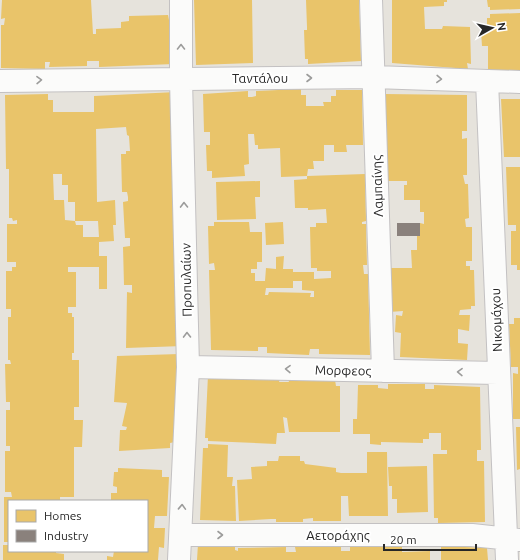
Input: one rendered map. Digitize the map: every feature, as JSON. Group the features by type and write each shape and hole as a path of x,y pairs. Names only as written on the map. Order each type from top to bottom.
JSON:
{"street":[{"name":"Προπυλαίων","path":"179,560 188,367 181,79 181,0"},
{"name":"Λαμπαίνης","path":"371,0 383,371"},
{"name":"Ταντάλου","path":"0,81 374,77 520,82"},
{"name":"Νικομάχου","path":"487,81 498,373 511,546"},
{"name":"Μορφεος","path":"188,367 498,373"},
{"name":"Αετοράχης","path":"181,534 472,535 511,546"}],"building: Homes":[{"path":"2,0 91,0 93,34 96,34 96,29 121,28 121,22 129,21 129,16 168,15 169,20 173,20 174,64 99,67 99,61 87,61 87,66 49,67 50,62 45,62 45,69 1,68 1,25 4,25 5,18 1,19"},
{"path":"194,0 252,0 253,63 196,65"},
{"path":"306,0 359,0 361,61 308,64 308,59 305,59 304,30 307,30"},
{"path":"392,0 447,0 447,2 444,2 444,6 424,7 425,29 442,29 443,26 470,27 471,64 467,63 468,69 392,63"},
{"path":"487,0 520,0 520,9 490,10"},
{"path":"520,13 520,70 488,71 488,46 482,46 481,31 487,31 487,18 490,18 490,14"},
{"path":"301,89 301,95 306,95 306,106 324,106 323,102 331,102 331,96 336,96 336,90 362,90 363,145 346,145 347,152 334,152 334,145 324,145 324,161 313,161 314,169 308,169 307,176 281,177 280,148 258,149 258,145 255,145 254,134 248,134 249,164 244,165 245,176 212,178 212,171 207,171 206,145 210,145 210,132 204,132 203,94 248,91 248,97 252,97 256,96 256,91"},
{"path":"176,92 183,346 126,348 127,292 132,293 132,285 124,285 123,247 130,246 130,238 125,238 123,202 128,201 128,197 127,192 122,192 121,154 126,154 126,151 130,151 129,136 127,135 126,127 96,129 97,202 115,200 116,225 113,225 114,241 99,242 99,256 107,256 107,289 99,289 99,267 68,267 68,272 76,272 76,307 68,307 68,313 72,313 72,317 74,317 74,353 72,353 72,360 79,360 79,407 74,407 74,420 83,420 82,447 74,447 74,497 60,497 60,500 8,500 8,542 4,542 4,497 12,497 11,492 5,492 5,451 10,451 10,446 6,446 6,410 10,410 10,402 6,402 5,364 11,364 10,360 8,360 8,317 11,317 11,309 6,309 6,271 12,271 12,267 16,267 16,262 7,262 7,224 17,224 17,220 13,221 12,218 9,218 9,169 6,169 5,95 48,94 48,100 53,100 53,112 94,112 94,96","holes":["53,174 62,174 62,185 68,185 68,202 75,202 75,221 65,220 64,200 54,200","75,221 98,221 99,237 83,237 83,225 76,225"]},
{"path":"384,94 467,95 467,131 462,131 462,139 467,138 467,175 463,175 465,184 468,184 469,218 465,219 466,227 472,227 472,261 466,261 466,266 470,266 470,270 474,270 475,306 471,306 471,309 460,310 459,315 470,315 469,331 458,329 458,343 468,344 467,360 400,357 401,333 395,332 396,315 402,316 403,311 389,312 388,268 412,268 411,250 417,250 417,236 420,236 420,223 424,224 424,212 420,212 420,200 404,200 404,185 407,185 407,181 386,181"},
{"path":"501,99 520,99 520,157 504,157"},
{"path":"506,167 520,167 520,270 517,270 517,265 511,265 511,231 516,231 516,225 508,225"},
{"path":"365,174 366,221 362,222 362,224 366,224 367,265 363,265 364,274 368,274 370,355 319,354 319,349 310,349 309,355 267,353 267,347 258,347 258,351 211,350 209,270 215,270 214,263 209,264 208,226 214,226 214,222 249,222 250,232 262,232 262,262 257,262 257,269 251,269 251,273 255,273 255,281 265,281 266,268 276,269 276,257 284,256 283,269 293,269 293,272 314,272 314,279 331,278 331,271 317,271 317,268 311,268 310,227 316,227 316,223 327,223 326,209 308,210 308,208 295,208 294,180 307,179 307,176","holes":["293,281 302,281 302,290 314,291 314,297 310,297 311,293 269,292 268,295 265,295 266,288 293,288"]},
{"path":"260,181 260,197 255,197 256,219 217,220 216,182"},
{"path":"283,222 284,244 266,245 265,223"},
{"path":"514,318 520,318 520,419 513,419 513,373 518,374 518,367 511,367 509,324 514,324"},
{"path":"179,354 175,442 170,443 170,448 119,451 120,430 126,430 127,427 122,426 127,403 114,402 117,356"},
{"path":"208,375 280,379 279,382 289,382 288,379 335,380 336,386 340,386 340,432 289,432 287,418 283,417 285,433 277,433 276,444 208,441 208,438 205,438"},
{"path":"388,384 425,384 425,389 434,389 434,385 480,387 481,450 477,450 477,461 484,461 485,522 438,523 438,518 434,518 433,454 447,454 447,450 441,450 441,433 429,433 429,439 423,439 423,443 381,442 381,445 370,444 370,434 353,434 353,419 357,419 358,385 378,385 378,388 388,389"},
{"path":"516,427 520,427 520,469 517,470"},
{"path":"208,444 228,445 227,477 233,477 232,486 235,486 236,521 200,520 203,448 208,448"},
{"path":"367,452 387,452 388,516 349,516 348,496 341,496 341,521 313,521 313,518 303,519 303,522 276,522 276,519 239,521 237,480 252,479 251,467 267,466 267,461 278,461 279,456 300,456 300,461 304,461 305,464 336,468 336,472 367,473"},
{"path":"427,466 428,512 397,513 397,499 392,499 392,486 389,486 388,467"},
{"path":"118,468 162,470 162,477 169,477 167,516 155,516 154,528 165,528 164,548 159,547 158,560 107,560 107,556 113,557 114,552 148,552 148,500 111,500 111,493 117,493 117,487 113,486 114,472 118,472"},
{"path":"198,544 235,545 235,550 238,551 238,548 286,547 286,552 296,552 295,547 341,546 341,551 350,551 350,546 402,544 402,552 430,551 430,560 197,560"},
{"path":"3,545 8,545 8,552 56,552 64,554 64,560 3,560"},
{"path":"441,546 487,548 488,560 441,560"}],"building: Industry":[{"path":"397,223 420,223 420,236 397,236"}]}
